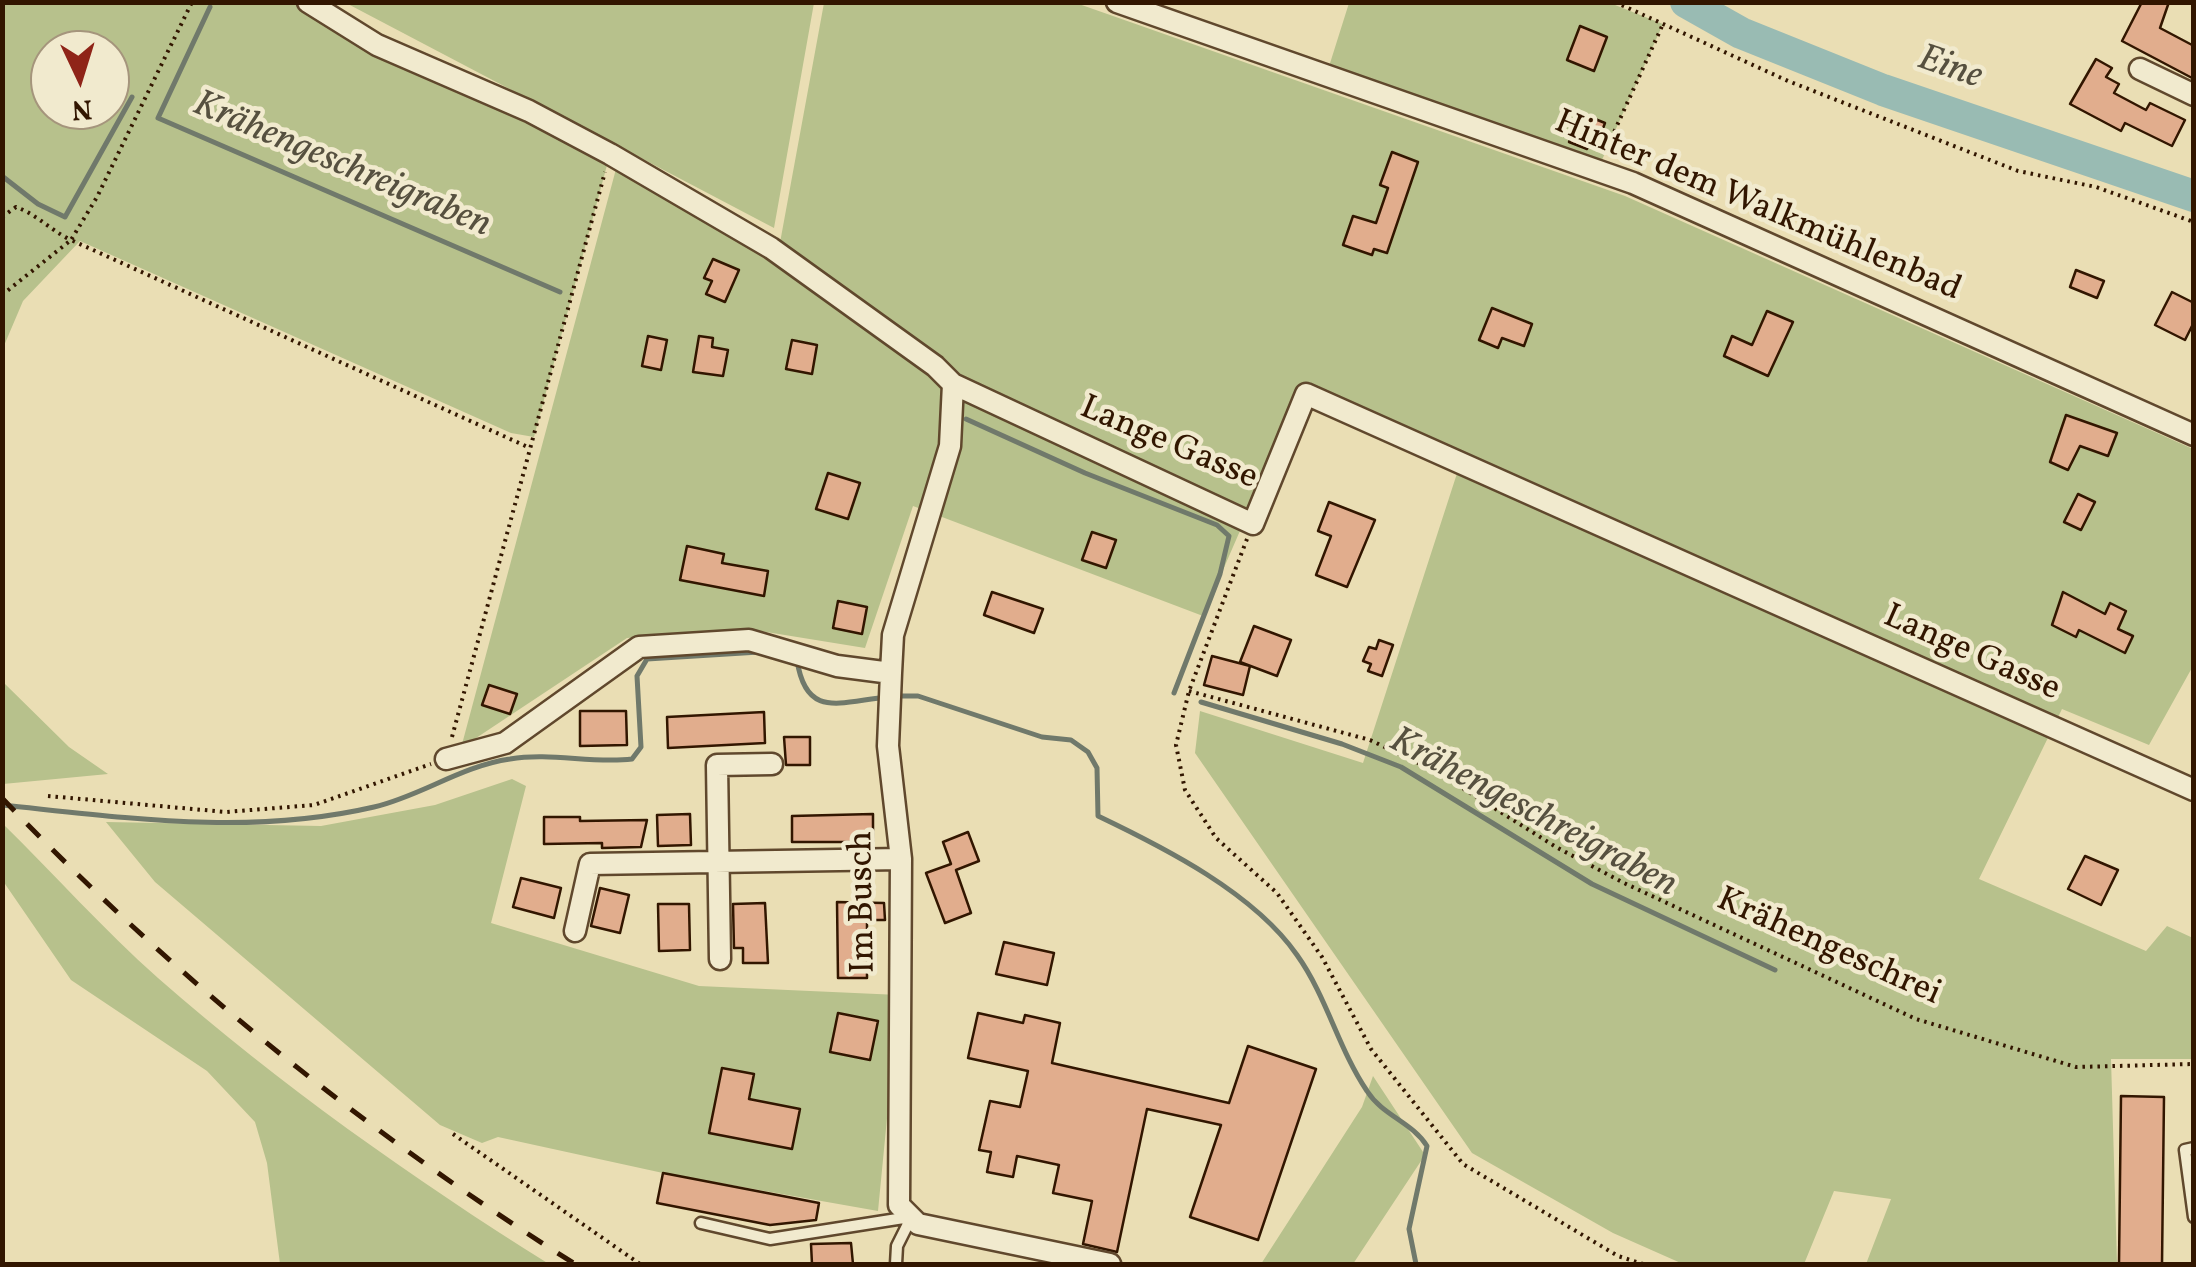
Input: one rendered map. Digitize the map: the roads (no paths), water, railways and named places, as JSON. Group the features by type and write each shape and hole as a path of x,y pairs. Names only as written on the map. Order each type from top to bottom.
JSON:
{"street":[{"name":"Lange Gasse","path":"308,2 377,45 529,111 610,154 771,248 936,366 953,384 1253,524 1306,394 2194,790"},
{"name":"Hinter dem Walkmühlenbad","path":"1117,2 1597,170 2194,434"},
{"path":"2140,68 2194,95"},
{"name":"Im Busch","path":"911,1217 899,1206 897,1168 900,860 888,746 890,687 894,635 950,446 953,384"},
{"path":"446,759 505,743 639,646 749,640 837,666 890,687"},
{"path":"720,959 716,766 772,764"},
{"path":"575,931 590,864 900,860"},
{"path":"911,1217 918,1224 1110,1264"}],"lane":[{"path":"2194,1148 2185,1150 2194,1217"},
{"path":"701,1223 770,1239 874,1226 911,1217"},
{"path":"896,1264 897,1246 911,1217"}],"waterway":[{"name":"Eine","path":"1686,2 1741,33 1883,90 2194,196"},
{"name":"Krähengeschreigraben","path":"210,7 158,118 560,292"},
{"path":"2,176 38,204 65,217 132,97"},
{"name":"Krähengeschreigraben","path":"966,419 1085,473 1217,525 1229,536 1220,574 1174,693"},
{"path":"2,805 188,822 281,821 374,807 475,768 510,759 632,759 641,747 637,676 647,659 759,652"},
{"path":"797,660 801,679 817,699 840,703 887,697"},
{"path":"898,696 918,696 1042,737 1071,740 1088,752 1097,768 1098,816 1206,874 1279,933 1307,971 1367,1091 1427,1146 1409,1229 1416,1264"},
{"name":"Krähengeschreigraben","path":"1201,702 1342,744 1401,767 1592,884 1775,970"}],"railway":[{"path":"2,798 135,928 274,1049 421,1161 575,1264"}]}
